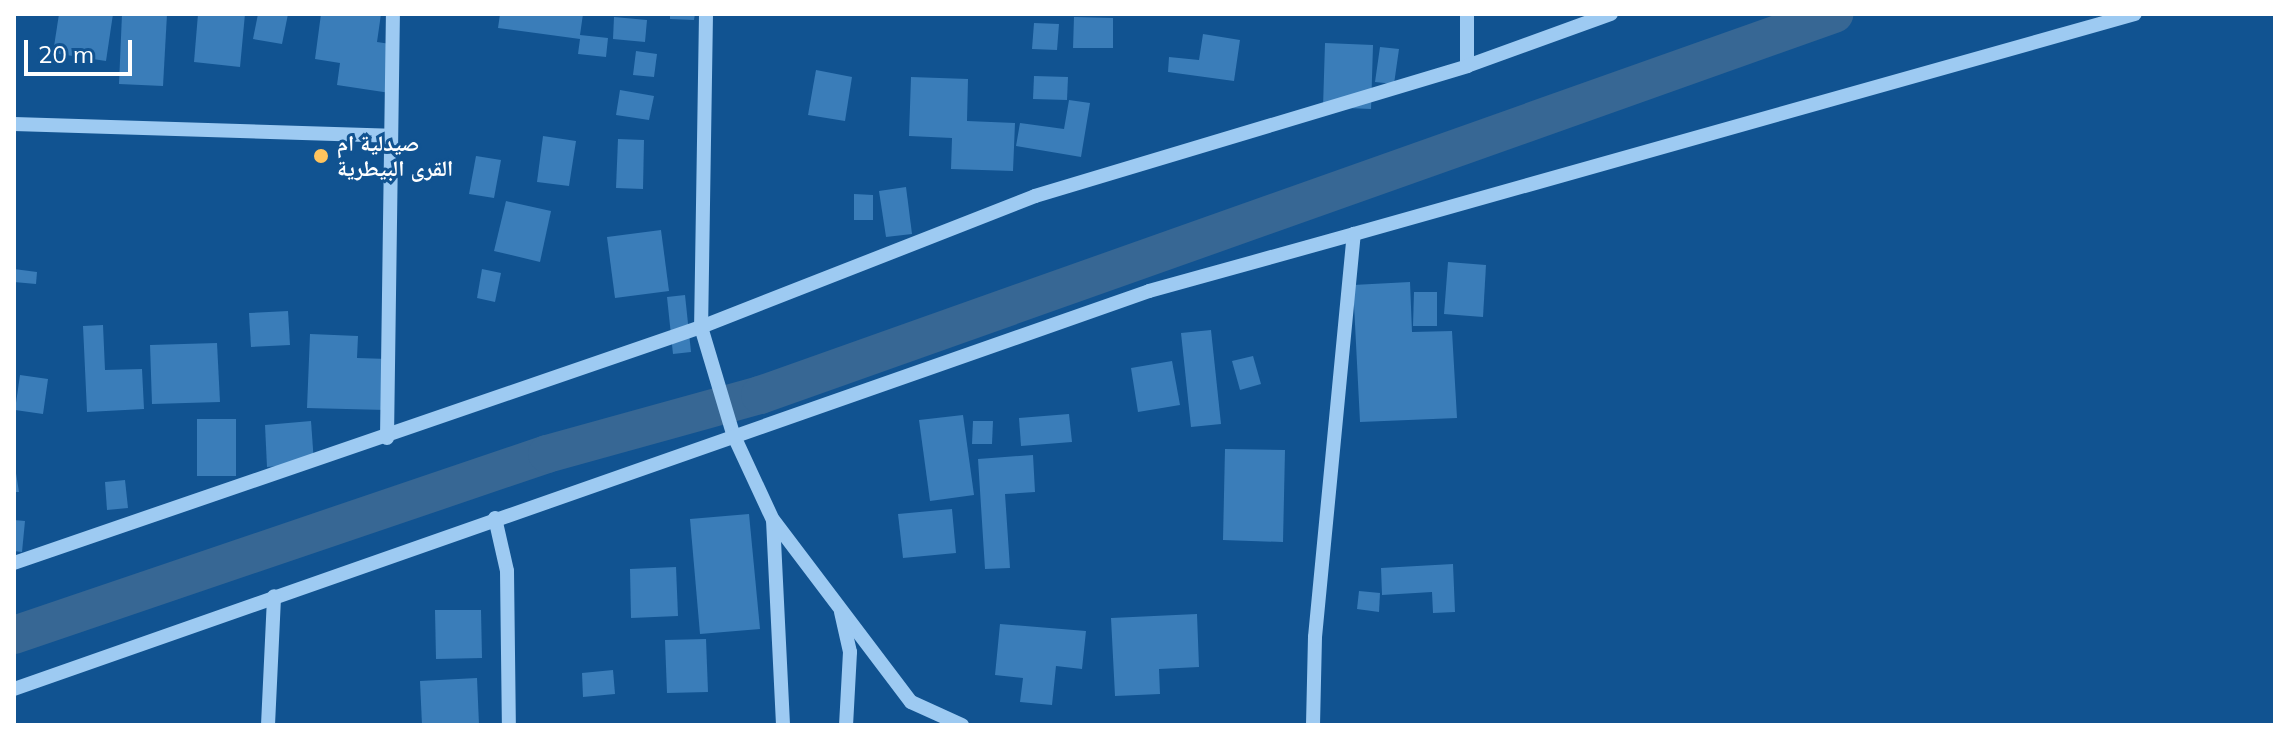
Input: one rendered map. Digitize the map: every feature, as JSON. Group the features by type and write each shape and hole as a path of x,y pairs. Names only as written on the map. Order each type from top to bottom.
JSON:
{"street":[{"path":"387,438 393,14"},
{"path":"706,14 701,327 733,434 773,520 911,702 962,725"},
{"path":"1467,14 1467,66"},
{"path":"14,563 387,438 701,327 1035,196 1467,66 1611,14"},
{"path":"14,689 733,434 1149,291 2135,14"},
{"path":"14,124 391,136"},
{"path":"1313,725 1315,637 1354,234"},
{"path":"495,518 507,571 509,725"},
{"path":"773,520 783,725"},
{"path":"268,725 274,596"},
{"path":"840,607 850,652 846,725"}],"building":[{"path":"59,14 113,14 106,61 53,53"},
{"path":"122,14 167,14 163,86 119,84"},
{"path":"198,14 245,14 240,67 194,62"},
{"path":"258,14 288,14 282,44 253,39"},
{"path":"321,14 381,14 377,42 397,45 390,93 337,85 340,63 315,59"},
{"path":"500,14 583,14 580,35 608,38 606,57 578,54 580,39 498,28"},
{"path":"670,14 695,14 694,20 670,19"},
{"path":"614,17 647,20 645,42 613,39"},
{"path":"1074,17 1113,18 1113,48 1073,48"},
{"path":"1034,23 1059,24 1057,50 1032,49"},
{"path":"1203,34 1240,40 1234,81 1168,72 1169,57 1199,60"},
{"path":"1325,43 1373,45 1371,109 1323,107"},
{"path":"1380,47 1399,49 1394,84 1375,82"},
{"path":"636,51 657,54 654,77 633,75"},
{"path":"816,70 852,77 845,121 808,115"},
{"path":"1034,76 1068,77 1067,100 1033,99"},
{"path":"911,77 968,79 967,121 1015,123 1013,171 951,169 952,138 909,136"},
{"path":"620,90 654,96 649,120 616,115"},
{"path":"1069,100 1090,103 1081,157 1016,146 1020,123 1064,129"},
{"path":"543,136 576,141 569,186 537,182"},
{"path":"618,139 644,140 643,189 616,188"},
{"path":"476,156 501,160 494,198 469,194"},
{"path":"906,187 912,234 886,237 879,191"},
{"path":"854,194 873,195 873,220 854,220"},
{"path":"506,201 551,211 540,262 494,251"},
{"path":"661,230 669,291 615,298 607,237"},
{"path":"1448,262 1486,265 1483,317 1444,314"},
{"path":"14,269 37,272 36,284 14,282"},
{"path":"482,269 501,273 495,302 477,298"},
{"path":"1410,282 1412,332 1452,331 1457,418 1360,422 1353,285"},
{"path":"1414,292 1437,292 1437,326 1413,326"},
{"path":"685,295 691,352 673,354 667,297"},
{"path":"288,311 290,345 251,347 249,313"},
{"path":"103,325 105,370 142,369 144,409 87,412 83,326"},
{"path":"1211,330 1221,424 1191,427 1181,333"},
{"path":"310,334 358,336 357,358 388,359 386,410 307,408"},
{"path":"217,343 220,402 152,404 150,345"},
{"path":"1253,356 1261,384 1240,390 1232,361"},
{"path":"1172,361 1180,405 1138,412 1131,368"},
{"path":"20,375 48,379 43,414 15,410"},
{"path":"1069,414 1072,442 1021,446 1019,418"},
{"path":"963,415 974,495 930,501 919,420"},
{"path":"197,419 236,419 236,476 197,476"},
{"path":"311,421 314,463 267,467 265,425"},
{"path":"973,421 993,421 992,444 972,444"},
{"path":"1225,449 1285,450 1283,542 1223,540"},
{"path":"1033,455 1035,492 1005,494 1010,568 985,569 978,459"},
{"path":"14,461 19,492 14,492"},
{"path":"125,480 128,508 107,510 105,482"},
{"path":"952,509 956,553 903,558 898,514"},
{"path":"749,514 760,629 700,634 690,519"},
{"path":"14,520 25,521 22,552 14,551"},
{"path":"1453,564 1455,612 1433,613 1432,592 1382,595 1381,568"},
{"path":"676,567 678,616 631,618 630,569"},
{"path":"1359,591 1380,593 1379,612 1357,609"},
{"path":"435,610 481,610 482,658 436,659"},
{"path":"1197,614 1199,667 1159,669 1160,694 1115,696 1111,618"},
{"path":"1000,624 1086,631 1082,669 1056,666 1052,705 1020,702 1023,678 995,675"},
{"path":"706,639 708,692 667,693 665,640"},
{"path":"613,670 615,694 583,697 582,673"},
{"path":"477,678 479,725 422,725 420,681"}],"waterway":[{"path":"14,635 547,454 760,395 1834,14"}],"place":[{"name":"صيدلية ام القرى البيطرية","path":"321,156"}]}
